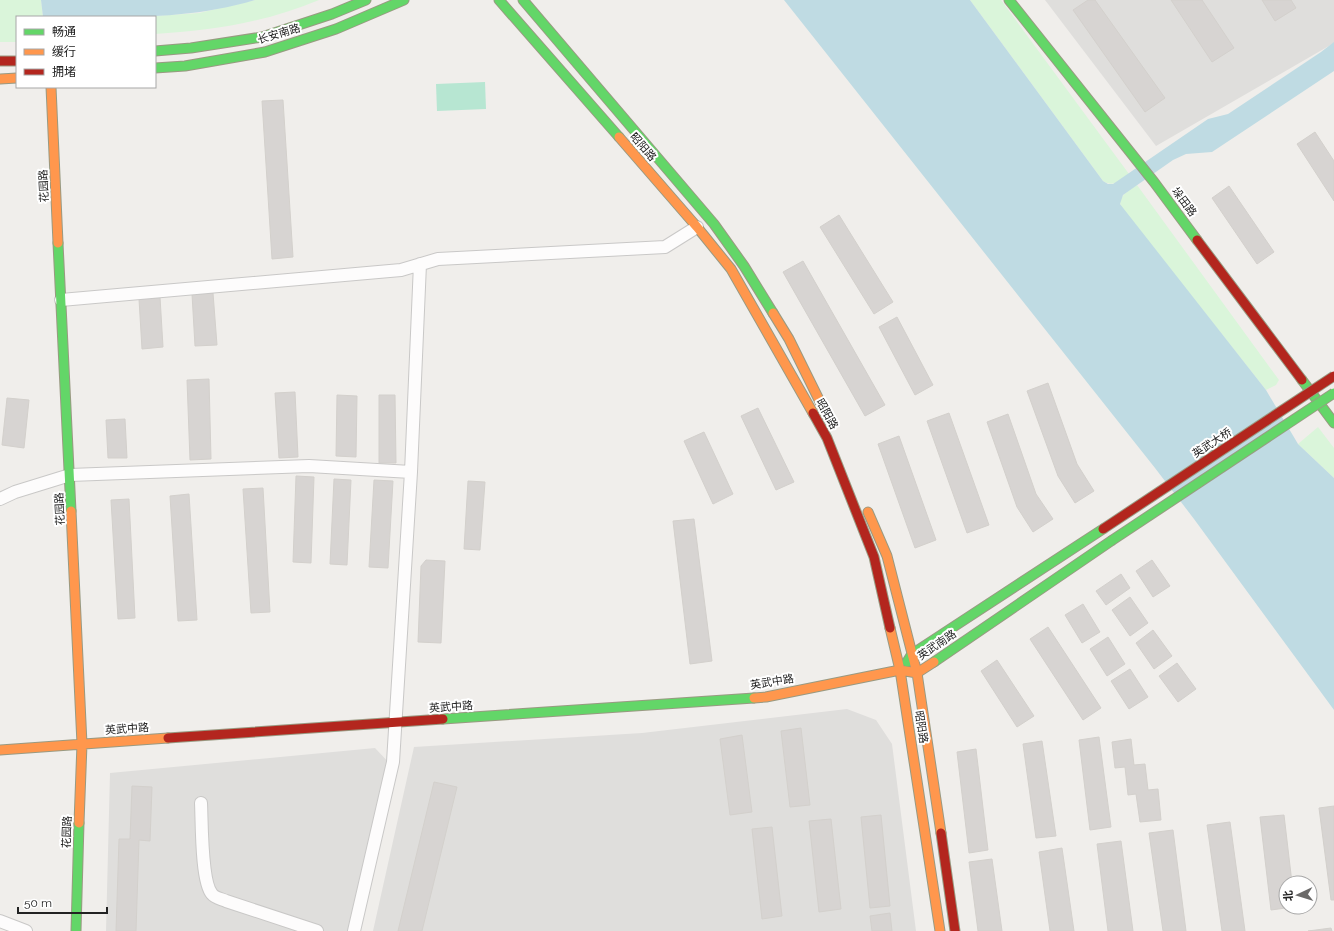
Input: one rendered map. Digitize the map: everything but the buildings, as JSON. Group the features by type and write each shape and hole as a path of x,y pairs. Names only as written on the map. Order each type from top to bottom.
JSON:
{"main road":[{"name":"长安南路","path":"156,51 191,48 262,37 332,14 366,0"},
{"name":"长安南路","path":"156,68 184,66 265,52 336,29 404,0"},
{"name":"昭阳路","path":"500,0 697,227 731,269 827,438 874,558 900,670 940,931"},
{"name":"昭阳路","path":"523,0 714,224 744,266 789,339 833,429"},
{"name":"垛田路","path":"1009,0 1154,182 1334,423"},
{"path":"0,61 16,61"},
{"path":"0,79 16,78"},
{"name":"花园路","path":"51,88 82,744 76,931"},
{"name":"英武大桥","path":"1103,529 1334,376"},
{"name":"英武南路","path":"1103,529 912,654 900,670 917,673 1111,541 1334,393"},
{"name":"昭阳路","path":"866,506 887,556 917,673 955,931"},
{"name":"英武中路","path":"0,750 766,697 900,670"}],"street":[{"path":"61,300 401,270 438,259 665,247 697,227"},
{"path":"354,931 393,762 411,472 420,264"},
{"path":"0,499 15,492 70,475 309,466 411,472"},
{"path":"201,803 205,868 208,886 213,895 226,901 317,931"},
{"path":"0,921 26,931"}],"shaded area":[{"path":"1045,0 1334,0 1334,43 1156,146"},
{"path":"847,709 876,720 892,744 916,931 373,931 414,747 642,733"},
{"path":"375,748 394,768 352,931 106,931 110,773"}],"green space":[{"path":"0,0 41,0 43,16 16,16 16,42 0,42"},
{"path":"255,0 319,0 299,8 259,20 197,31 156,34 156,16 154,16 199,13"},
{"path":"970,0 1001,0 1129,174 1119,181 1110,184 1103,181"},
{"path":"485,82 486,109 437,111 436,84"},
{"path":"1137,185 1279,380 1276,385 1266,390 1122,208 1120,200 1124,194"},
{"path":"1318,427 1334,448 1334,478 1298,444"}],"water":[{"path":"41,0 255,0 203,12 176,15 43,16"},
{"path":"784,0 970,0 1103,181 1108,184 1113,184 1208,119 1228,114 1334,42 1334,71 1212,152 1186,154 1173,160 1123,195 1120,204 1266,390 1298,444 1334,478 1334,710 1155,468"}],"traffic: fast":[{"path":"156,51 191,48 262,37 332,14 366,0"},
{"path":"156,68 185,66 265,52 336,29 404,0"},
{"path":"499,0 619,137"},
{"path":"523,0 714,224 744,266 773,313"},
{"path":"1009,0 1154,182 1197,240"},
{"path":"58,243 71,511"},
{"path":"1302,380 1334,423"},
{"path":"1111,541 1334,393"},
{"path":"907,662 912,654 1103,529"},
{"path":"934,662 1111,541"},
{"path":"443,719 754,698"},
{"path":"76,931 79,823"}],"traffic: slow":[{"path":"0,79 16,78"},
{"path":"51,88 58,243"},
{"path":"619,137 697,227 731,269 813,413"},
{"path":"773,313 789,339 828,418"},
{"path":"71,511 82,744 79,823"},
{"path":"868,512 887,556 917,673 941,833"},
{"path":"890,628 900,670 940,931"},
{"path":"754,698 766,697 900,670 917,673 934,662"},
{"path":"0,750 168,738"}],"traffic: jam":[{"path":"0,61 16,61"},
{"path":"1197,240 1302,380"},
{"path":"1103,529 1334,376"},
{"path":"813,413 827,438 874,557 890,628"},
{"path":"168,738 443,719"},
{"path":"941,833 955,931"}]}
